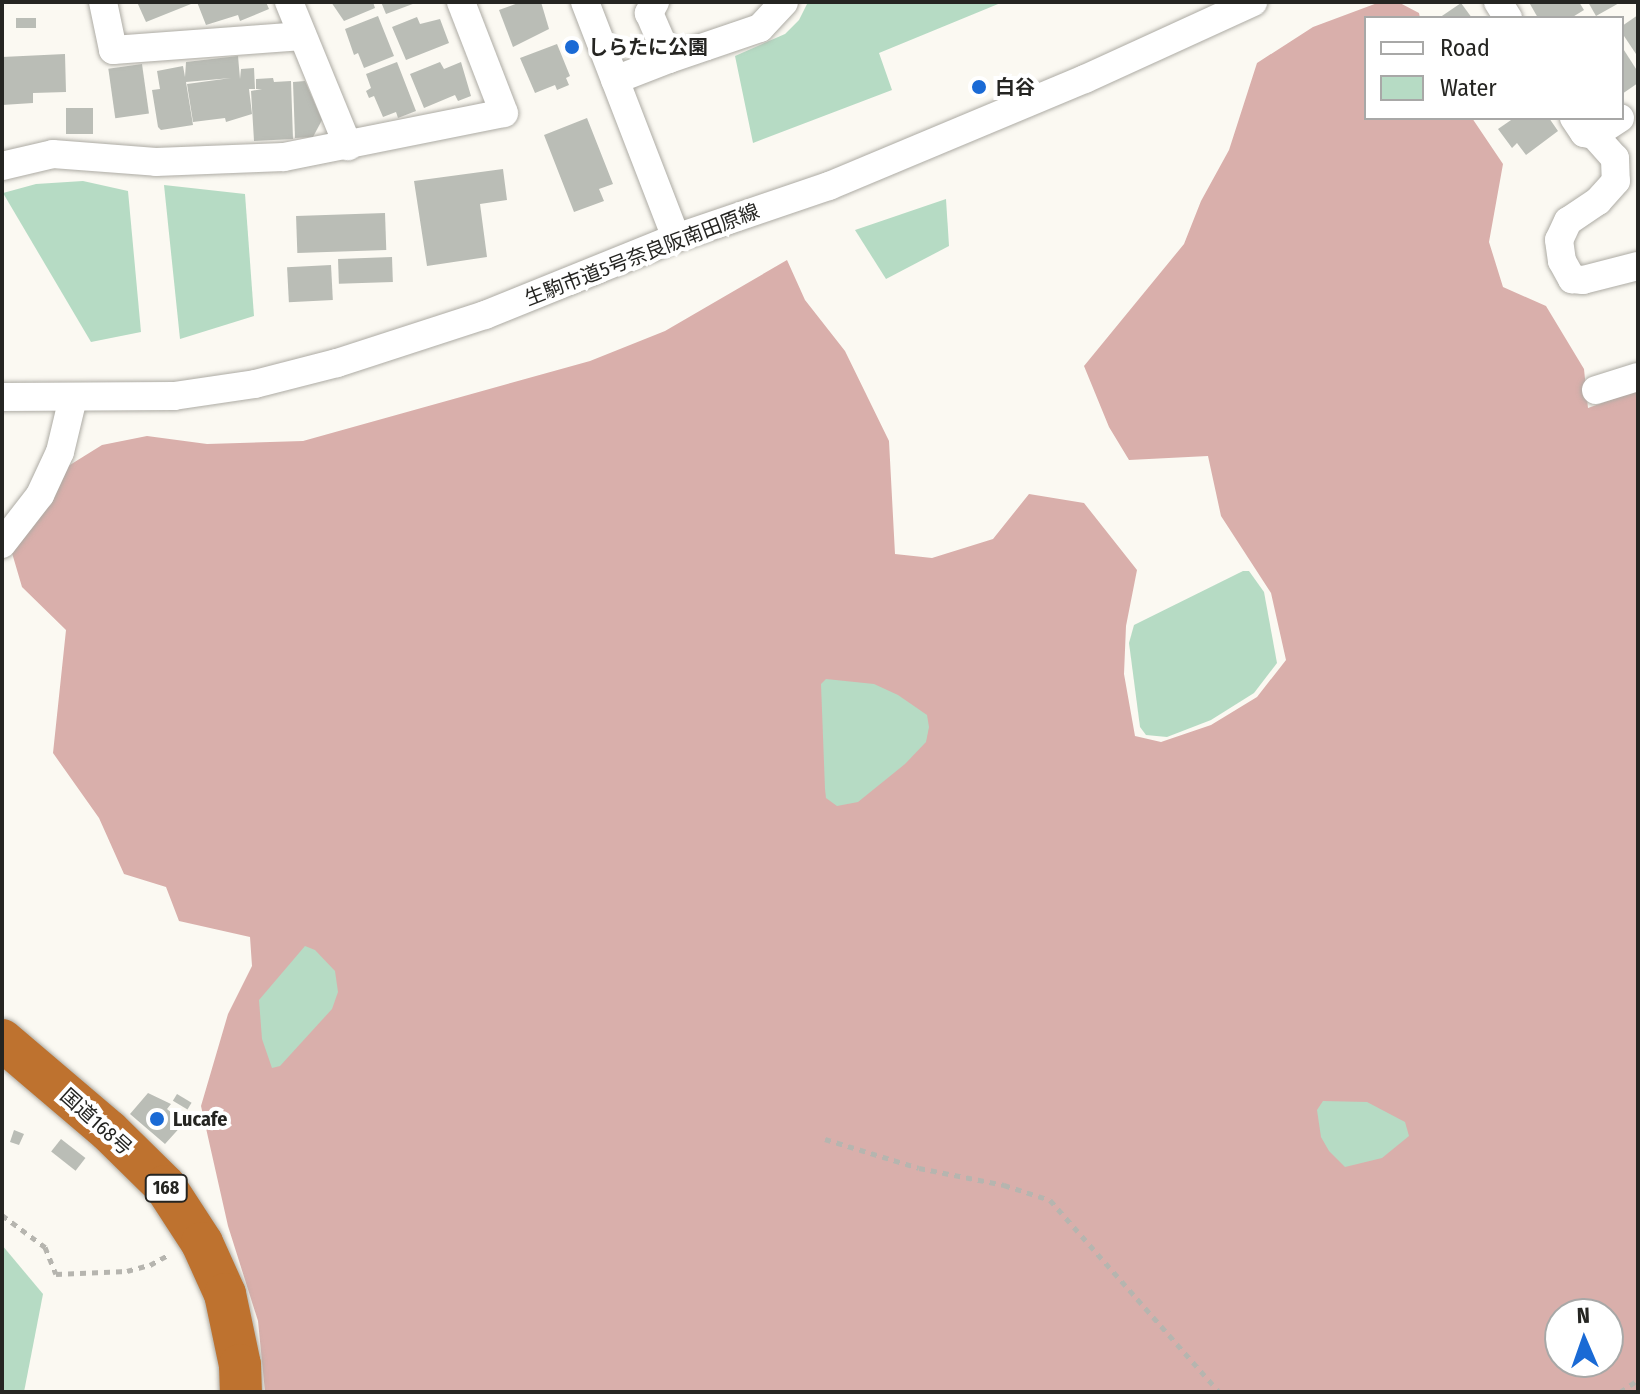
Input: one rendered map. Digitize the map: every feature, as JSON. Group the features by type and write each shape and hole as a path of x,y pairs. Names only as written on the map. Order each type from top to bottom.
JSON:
{"highway":[{"name":"国道168号","path":"2,1040 109,1131 165,1186 198,1236 225,1294 240,1365 241,1392"}],"street":[{"path":"103,2 113,50 302,36"},
{"path":"289,2 348,146"},
{"path":"2,166 53,154 156,162 284,157 504,113 461,2"},
{"path":"585,2 676,238"},
{"path":"655,2 649,13 669,59"},
{"path":"615,80 760,28 784,2"},
{"name":"生駒市道5号奈良阪南田原線","path":"2,397 174,396 255,384 337,363 485,315 676,238 829,186 1085,79 1253,2"},
{"path":"1584,126 1609,120"},
{"path":"1584,126 1615,158 1616,181 1598,201 1568,221 1559,240 1562,261 1572,279 1583,280 1638,266"},
{"path":"1596,390 1638,377"},
{"path":"2,544 47,481 60,452 73,398"}],"path":[{"path":"825,1139 919,1168 1004,1185 1050,1200 1219,1392"},
{"path":"2,1215 45,1247 56,1274 127,1271 150,1265 198,1236"},
{"path":"1620,1392 1638,1380"}],"shaded area":[{"path":"1380,2 1398,2 1419,13 1420,16 1364,16 1364,120 1473,120 1503,164 1489,242 1503,287 1546,306 1584,369 1588,408 1638,390 1638,1392 265,1392 258,1321 228,1226 201,1106 228,1014 252,966 250,937 179,921 166,887 124,874 99,818 53,753 66,630 22,587 12,553 65,468 102,445 147,436 207,444 303,441 590,361 665,331 787,260 805,300 845,351 889,441 895,554 932,558 993,539 1029,494 1084,503 1137,570 1126,626 1124,674 1135,736 1161,742 1211,725 1257,697 1286,660 1271,593 1221,516 1208,456 1129,460 1109,427 1084,366 1184,244 1201,201 1229,150 1257,63 1313,27"}],"water":[{"path":"808,2 1003,2 879,53 892,90 753,143 735,56 785,34 799,20"},
{"path":"83,181 128,191 141,332 91,342 3,193 36,184"},
{"path":"164,185 245,194 254,316 180,339"},
{"path":"946,199 949,246 886,279 855,230"},
{"path":"1243,571 1249,571 1264,592 1277,663 1254,693 1211,720 1167,737 1146,735 1140,727 1129,643 1134,625"},
{"path":"826,679 874,684 898,695 927,715 929,727 926,742 905,764 858,802 837,806 826,798 825,789 821,684"},
{"path":"305,946 315,950 335,971 338,992 332,1009 280,1066 272,1068 262,1039 259,1000"},
{"path":"1323,1101 1367,1102 1405,1122 1409,1136 1382,1158 1345,1167 1329,1151 1321,1137 1317,1110"},
{"path":"2,1245 43,1294 24,1392 2,1392"}],"building":[{"path":"137,2 196,2 146,22"},
{"path":"197,2 266,2 269,9 240,21 238,15 206,25"},
{"path":"331,2 373,2 375,8 344,21"},
{"path":"381,2 418,2 386,14"},
{"path":"521,2 541,2 549,29 513,47 499,10"},
{"path":"1579,2 1584,10 1574,16 1537,16 1530,4"},
{"path":"1588,2 1621,2 1596,16"},
{"path":"1461,3 1471,16 1442,16"},
{"path":"1638,15 1638,57 1624,36 1624,25"},
{"path":"378,16 394,56 364,68 358,53 354,55 345,29"},
{"path":"417,17 420,24 440,19 449,43 406,60 392,27"},
{"path":"16,18 36,18 36,28 16,28"},
{"path":"557,44 570,76 566,78 569,85 557,90 555,85 535,93 520,58"},
{"path":"1624,50 1638,72 1638,83 1624,93"},
{"path":"65,54 66,92 33,93 33,103 2,105 2,57"},
{"path":"238,56 240,79 241,69 254,68 255,89 249,89 252,114 226,122 225,118 193,122 187,84 231,78 186,82 193,125 161,130 158,127 152,90 160,89 157,71 183,66 185,77 186,62"},
{"path":"397,62 416,111 398,118 396,112 383,117 374,96 369,98 366,91 371,88 366,74"},
{"path":"440,62 444,69 461,62 471,96 458,101 455,95 424,108 410,74"},
{"path":"142,64 149,114 115,118 108,69"},
{"path":"273,78 274,82 291,81 293,139 254,141 251,91 262,89 256,89 256,79"},
{"path":"305,81 322,120 313,137 295,138 293,82"},
{"path":"66,108 93,108 93,134 66,134"},
{"path":"587,118 613,184 599,189 604,201 574,212 544,135"},
{"path":"1511,120 1550,120 1558,131 1526,155 1517,143 1512,148 1498,129"},
{"path":"503,169 507,200 480,204 487,257 427,266 414,181"},
{"path":"385,213 386,250 297,253 296,216"},
{"path":"392,257 393,282 339,284 338,259"},
{"path":"331,265 333,300 289,302 287,267"},
{"name":"Lucafe","path":"148,1093 171,1104 167,1109 184,1123 165,1144 130,1114"},
{"path":"177,1094 192,1103 187,1110 173,1101"},
{"path":"14,1130 24,1134 19,1145 10,1142"},
{"path":"61,1139 85,1158 76,1171 51,1152"}],"place":[{"name":"しらたに公園","path":"572,47"},
{"name":"白谷","path":"979,87"},
{"name":"Lucafe","path":"157,1119"}]}
